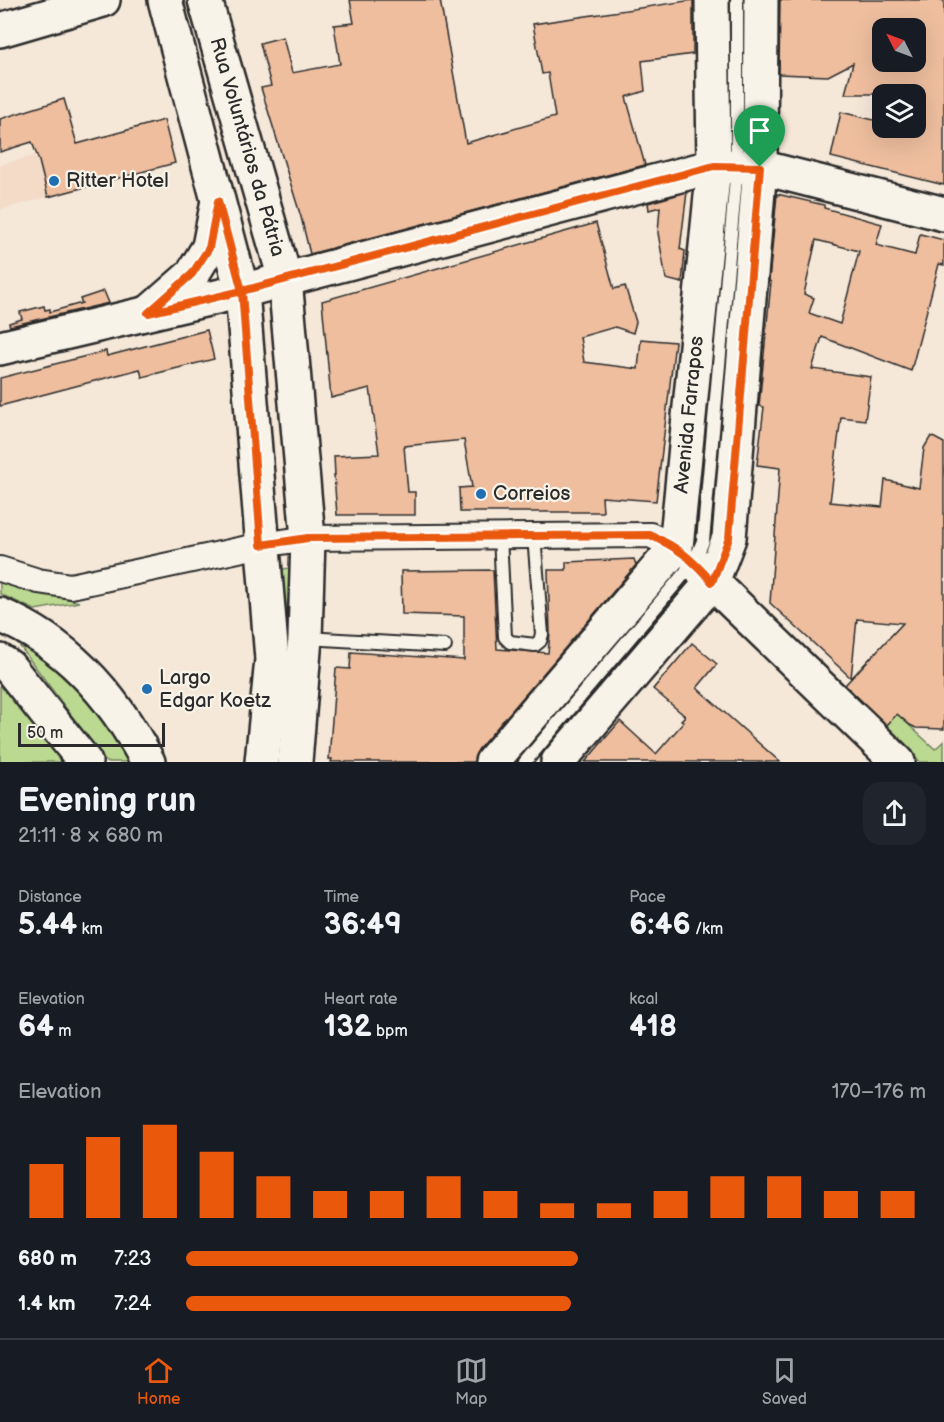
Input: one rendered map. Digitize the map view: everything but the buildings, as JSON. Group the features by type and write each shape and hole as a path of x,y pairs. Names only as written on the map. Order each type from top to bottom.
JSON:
{"main road":[{"path":"0,30 104,0"},
{"name":"Rua Voluntários da Pátria","path":"165,0 242,291 272,659 262,762"},
{"name":"Rua Voluntários da Pátria","path":"206,0 285,279 308,538 305,638 295,762"},
{"name":"Avenida Farrapos","path":"492,762 694,563 729,538 737,166 712,0"},
{"name":"Avenida Farrapos","path":"558,762 694,563 737,166 761,0"},
{"path":"0,348 242,291 737,166 944,214"},
{"path":"148,313 192,274 209,248 218,201"},
{"path":"242,291 270,317 279,407 300,450"},
{"path":"694,563 898,762"},
{"path":"0,615 15,621 58,648 95,682 139,744 148,762"},
{"path":"0,661 9,667 85,762"}],"street":[{"path":"0,569 38,581 71,586 261,545 308,538 534,536 650,535 694,563"}],"lane":[{"path":"737,0 737,166"},
{"path":"500,537 505,637 510,642 535,645 540,641 542,634 534,536"},
{"path":"525,762 694,563"},
{"path":"305,638 445,646"}],"shaded area":[{"name":"Ritter Hotel","path":"164,120 175,163 0,210 0,165"}],"green space":[{"path":"303,565 288,650 279,570"},
{"path":"0,580 79,602 35,610 0,594"},
{"path":"16,641 51,659 85,690 137,762 106,762"},
{"path":"0,677 67,762 0,762"},
{"path":"897,714 935,749 944,741 944,762 920,762 884,728"}],"place":[{"name":"Ritter Hotel","path":"54,181"},
{"name":"Correios","path":"481,494"},
{"name":"Largo Edgar Koetz","path":"147,689"}],"route":[{"path":"760,167 714,166 242,291 218,201 209,248 192,274 148,313 242,291 261,545 308,538 650,535 676,547 712,582 729,538 760,167"}]}
